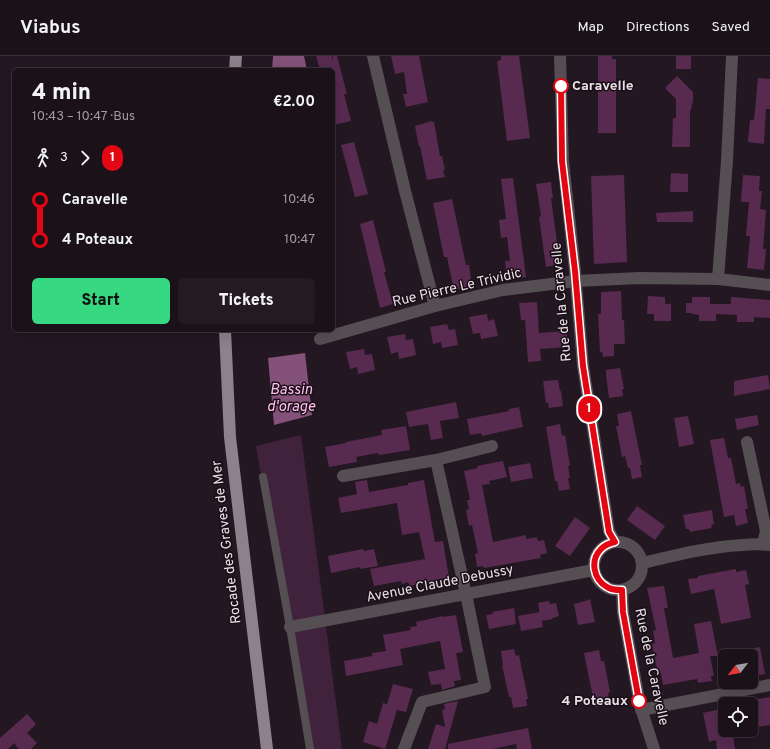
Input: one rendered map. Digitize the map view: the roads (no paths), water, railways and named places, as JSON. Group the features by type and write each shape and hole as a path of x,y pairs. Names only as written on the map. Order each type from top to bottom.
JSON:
{"main road":[{"path":"235,68 236,56"},
{"name":"Rocade des Graves de Mer","path":"225,332 230,437 267,749"}],"street":[{"path":"372,56 435,306"},
{"name":"Rue de la Caravelle","path":"560,56 562,161 576,281 583,366 609,532 615,542"},
{"path":"718,278 727,161 732,56"},
{"name":"Rue Pierre Le Trividic","path":"320,339 435,306 503,290 576,281 640,278 718,278 770,285"},
{"path":"642,563 682,553 727,546 766,544 766,531 747,442"},
{"path":"343,476 436,460 492,446"},
{"path":"404,749 422,702 485,687 436,460"},
{"path":"615,542 630,544 640,555 642,563 640,577 635,584 622,590 608,588 601,583 594,570 596,555 607,544 615,542"},
{"name":"Avenue Claude Debussy","path":"290,627 594,570"},
{"name":"Rue de la Caravelle","path":"622,590 623,612 641,710 654,749"},
{"path":"641,710 770,685"}],"lane":[{"path":"263,477 310,749"}],"water":[{"path":"273,56 304,56 307,68 272,68"},
{"name":"Bassin d'orage","path":"305,353 312,415 274,425 268,358"}],"place":[{"name":"Caravelle","path":"561,86"},
{"name":"4 Poteaux","path":"639,701"}]}
